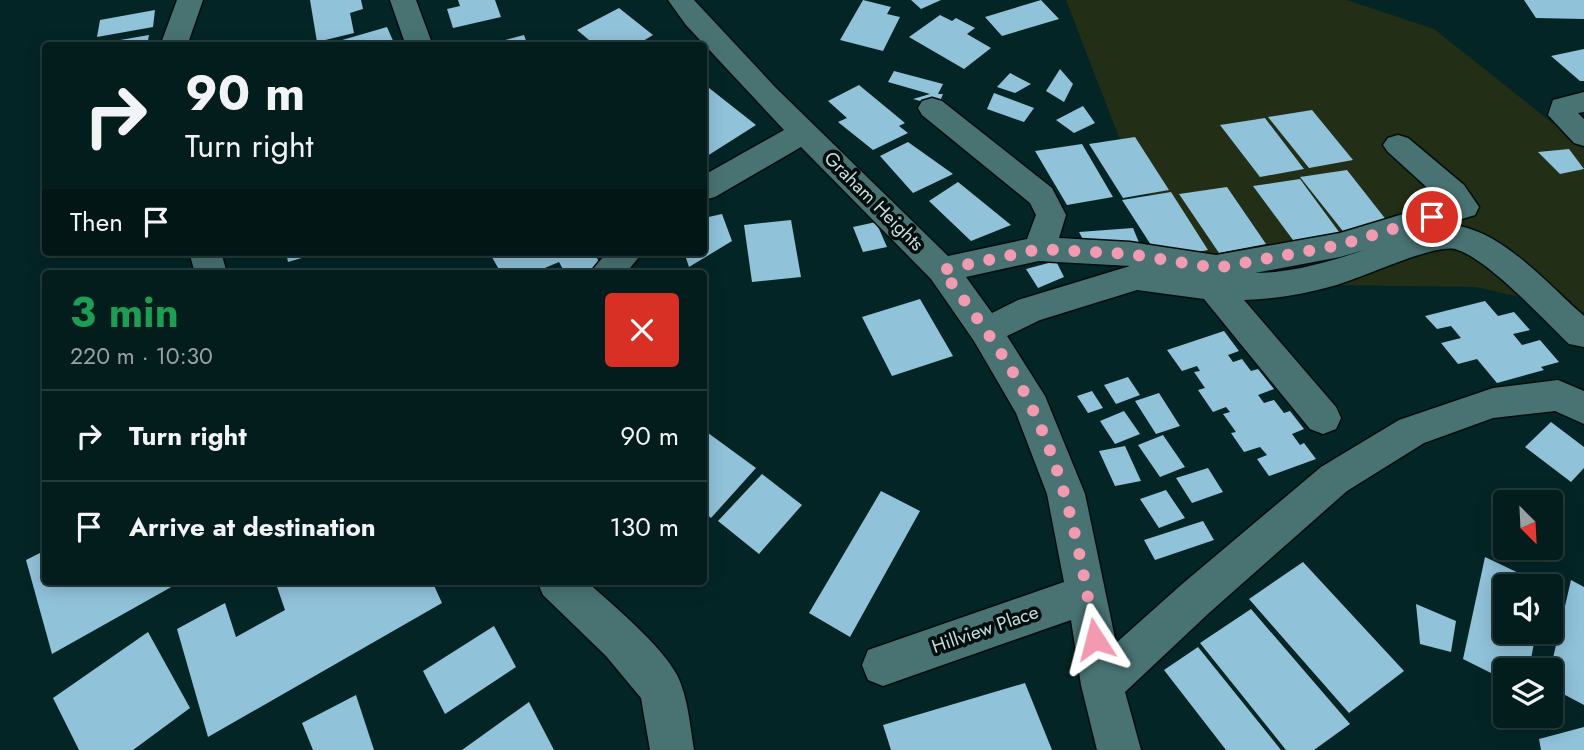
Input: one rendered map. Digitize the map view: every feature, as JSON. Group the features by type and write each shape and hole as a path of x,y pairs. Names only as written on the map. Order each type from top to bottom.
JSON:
{"street":[{"path":"174,42 190,0"},
{"path":"403,0 419,42"},
{"name":"Graham Heights","path":"681,0 695,19 804,132 942,270 986,331 1032,407 1066,494 1087,594 1102,685 1119,750"},
{"path":"1584,102 1563,107 1562,115 1584,136"},
{"path":"932,108 1041,196 1051,215 1039,249"},
{"path":"707,187 804,132"},
{"path":"942,270 1039,249 1130,254 1216,268 1340,245 1464,207 1453,193 1398,145"},
{"path":"986,331 1030,310 1137,277 1214,287 1273,286 1334,273 1429,240 1454,236 1495,256 1581,334"},
{"path":"609,270 623,256"},
{"path":"1214,287 1323,418"},
{"path":"1102,685 1195,599 1334,479 1412,431 1493,403 1558,395 1584,408"},
{"path":"561,585 621,641 661,688 672,750"},
{"name":"Hillview Place","path":"883,665 1087,594"}],"green space":[{"path":"1066,0 1347,0 1434,29 1584,148 1584,312 1476,287 1202,283 1125,153"}],"building":[{"path":"310,0 361,0 363,9 350,13 354,33 317,42"},
{"path":"458,0 495,0 501,17 453,28 447,9 460,6"},
{"path":"863,0 891,7 887,14 900,17 883,51 840,40"},
{"path":"911,0 941,0 921,9"},
{"path":"1041,0 1059,19 1002,36 985,17"},
{"path":"1524,0 1584,0 1584,19 1536,18"},
{"path":"619,8 653,35 642,42 591,42 577,30"},
{"path":"155,10 153,27 97,37 100,20"},
{"path":"940,15 952,21 956,18 975,28 967,34 991,48 964,69 909,37"},
{"path":"387,27 394,42 335,42"},
{"path":"149,35 148,42 109,42"},
{"path":"524,35 527,42 497,42"},
{"path":"1584,49 1584,81 1580,81 1551,56"},
{"path":"1060,69 1073,84 1064,102 1046,91"},
{"path":"894,71 943,84 938,94 943,94 938,106 913,99 930,94 888,82"},
{"path":"1010,73 1031,84 1015,93 997,87"},
{"path":"859,85 905,123 899,126 908,133 873,150 838,122 847,118 828,101"},
{"path":"707,86 756,125 707,156"},
{"path":"994,93 1034,108 1024,122 987,109"},
{"path":"1083,106 1095,123 1074,133 1056,120"},
{"path":"1312,110 1353,160 1309,168 1268,117"},
{"path":"1265,118 1304,169 1260,177 1220,125"},
{"path":"1135,137 1169,190 1123,198 1089,144"},
{"path":"908,142 953,174 913,193 880,156"},
{"path":"1082,144 1113,197 1067,205 1035,151"},
{"path":"1569,149 1584,169 1560,174 1538,152"},
{"path":"1347,170 1391,226 1346,235 1300,177"},
{"path":"1300,179 1342,236 1296,244 1253,186"},
{"path":"958,182 1011,225 971,241 929,201"},
{"path":"1227,187 1266,244 1219,253 1179,194"},
{"path":"1171,192 1208,250 1160,259 1122,200"},
{"path":"722,214 732,241 689,267 685,256 707,256 707,217"},
{"path":"791,220 801,277 752,282 744,225"},
{"path":"876,222 887,247 863,252 853,227"},
{"path":"1133,228 1140,245 1087,247 1079,232"},
{"path":"287,256 309,256 288,262"},
{"path":"491,256 596,256 602,266 594,270 563,270 559,262 540,270 499,270"},
{"path":"1056,261 1064,277 1038,288 1026,269"},
{"path":"920,299 953,356 892,376 862,317"},
{"path":"1485,301 1498,316 1514,312 1530,330 1513,334 1522,345 1540,340 1559,362 1541,367 1544,370 1497,383 1477,359 1458,364 1441,343 1461,338 1451,326 1437,329 1425,316"},
{"path":"1224,331 1239,351 1228,355 1233,362 1242,359 1251,371 1258,369 1274,389 1258,395 1264,403 1274,400 1284,413 1290,411 1304,429 1292,434 1300,445 1304,443 1316,459 1269,476 1257,459 1267,455 1260,447 1244,452 1231,433 1236,432 1223,414 1230,412 1226,407 1213,412 1198,390 1205,388 1194,372 1200,371 1197,366 1182,371 1167,350"},
{"path":"1128,377 1140,395 1116,404 1104,385"},
{"path":"1092,391 1103,408 1088,413 1077,396"},
{"path":"1159,393 1180,426 1156,434 1135,401"},
{"path":"1124,411 1140,434 1115,444 1100,421"},
{"path":"1551,422 1584,447 1584,468 1571,482 1525,447"},
{"path":"707,432 756,468 711,518 707,515"},
{"path":"1163,435 1185,467 1160,477 1138,445"},
{"path":"1125,446 1141,481 1115,486 1099,451"},
{"path":"1208,468 1223,492 1192,503 1176,478"},
{"path":"762,474 802,505 759,554 718,521"},
{"path":"1166,490 1185,518 1159,528 1140,499"},
{"path":"881,491 920,511 850,637 809,613"},
{"path":"1203,521 1214,540 1155,560 1144,540"},
{"path":"42,552 42,585 175,585 52,654 26,560"},
{"path":"1485,557 1521,574 1493,574 1493,644 1534,644 1531,658 1493,658 1493,674 1463,659"},
{"path":"1303,562 1404,671 1349,713 1249,599"},
{"path":"1571,580 1584,587 1584,705 1563,694 1563,658 1553,658 1556,644 1563,644 1563,615"},
{"path":"276,585 434,585 442,603 208,737 177,629 225,603 236,637 285,610"},
{"path":"1416,604 1456,621 1451,652 1420,644"},
{"path":"1251,609 1350,724 1314,750 1286,750 1200,643"},
{"path":"494,626 516,667 445,714 423,671"},
{"path":"148,632 190,708 133,750 79,750 53,698"},
{"path":"1198,647 1281,750 1226,750 1164,670"},
{"path":"1025,683 1052,750 891,750 883,725"},
{"path":"356,695 374,750 313,750 302,723"},
{"path":"529,702 554,750 462,750"},
{"path":"1584,727 1584,750 1541,750 1539,739"}],"route":[{"path":"1095,639 1066,494 1032,407 986,331 942,270 1039,249 1130,254 1216,268 1340,245 1432,217"}]}
